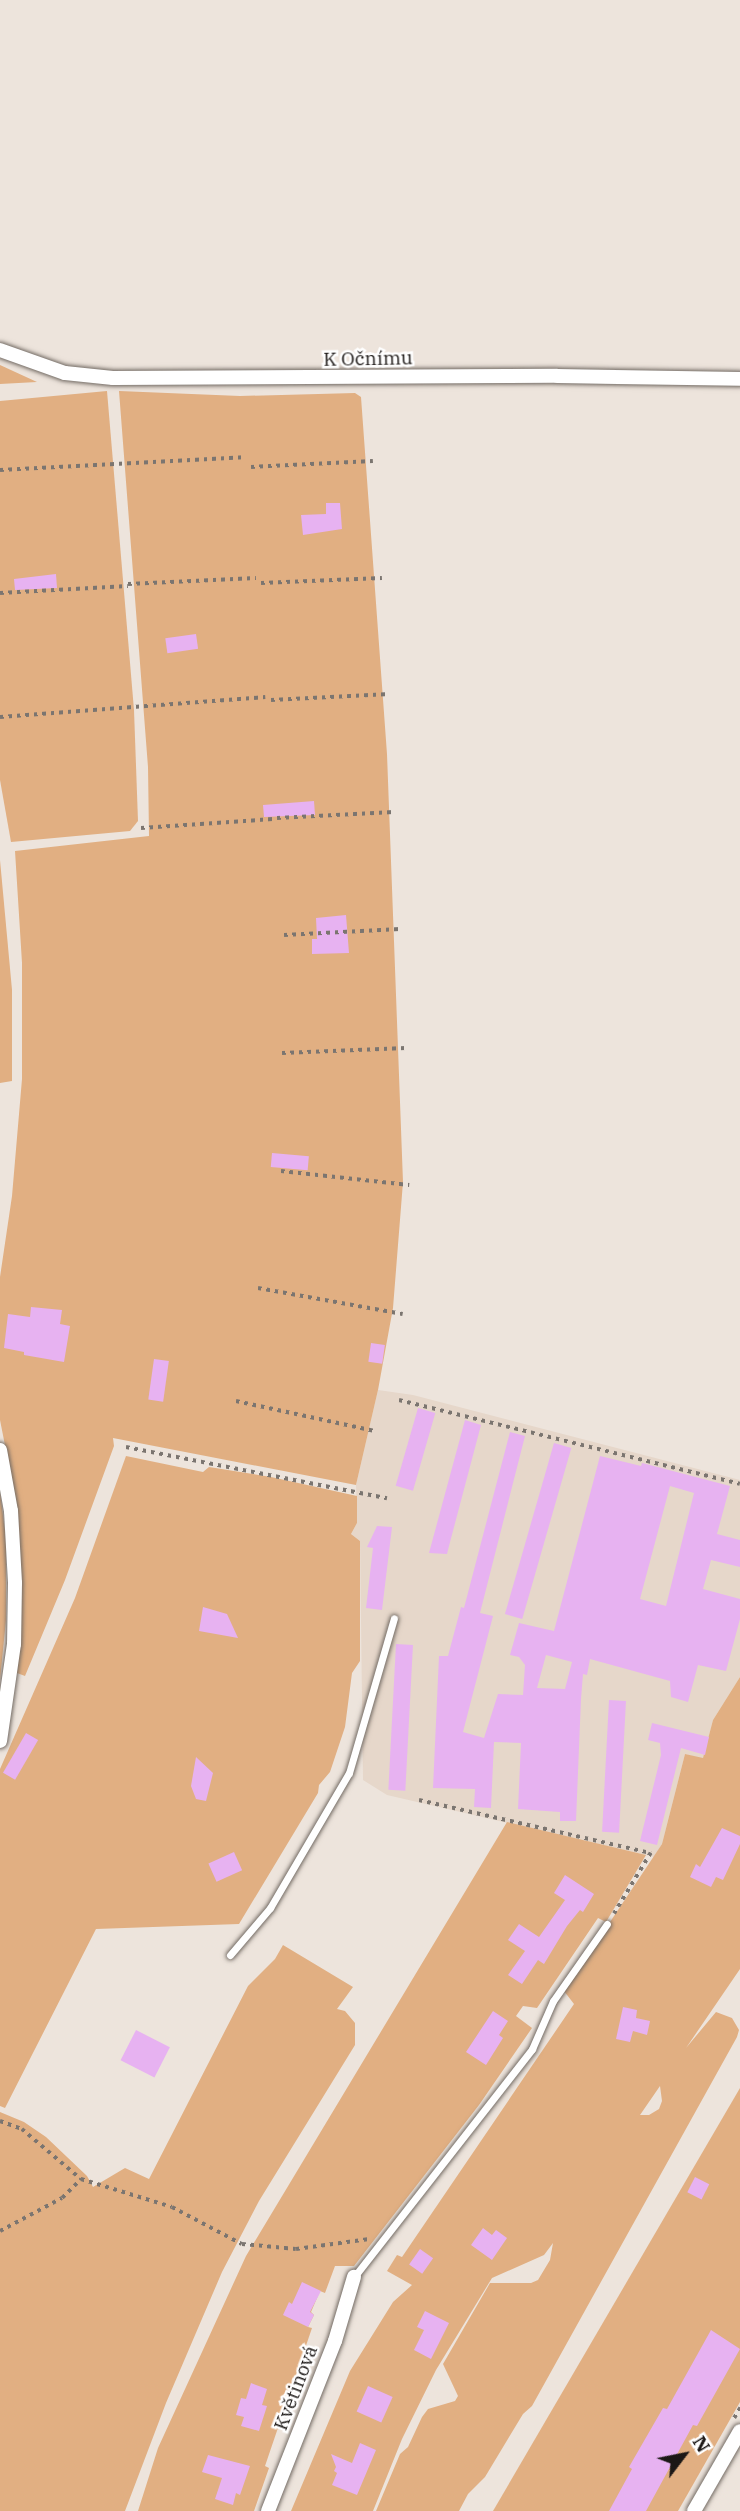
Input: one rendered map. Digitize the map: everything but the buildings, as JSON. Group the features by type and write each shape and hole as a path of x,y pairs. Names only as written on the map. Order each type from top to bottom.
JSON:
{"street":[{"name":"K Očnímu","path":"0,350 65,373 113,378 557,376 740,379"},
{"path":"0,1450 14,1546 15,1617 10,1679 0,1741"},
{"name":"Květinová","path":"268,2511 335,2341 354,2277"},
{"path":"694,2511 740,2431"}],"lane":[{"path":"230,1955 270,1908 349,1773 394,1618"},
{"path":"354,2277 532,2049 553,2000 607,1924"}],"path":[{"path":"0,470 244,457"},
{"path":"251,467 373,461"},
{"path":"0,593 256,578"},
{"path":"261,583 382,578"},
{"path":"271,700 390,694"},
{"path":"0,718 265,697"},
{"path":"141,828 394,813"},
{"path":"285,935 400,929"},
{"path":"282,1053 406,1048"},
{"path":"281,1171 410,1185"},
{"path":"258,1288 403,1314"},
{"path":"399,1400 740,1484"},
{"path":"236,1401 374,1431"},
{"path":"126,1447 387,1498"},
{"path":"419,1800 651,1853 607,1924"},
{"path":"0,2121 22,2129 81,2179 172,2207 242,2245 296,2249 387,2234"},
{"path":"0,2231 62,2198 81,2179"}],"shaded area":[{"path":"0,365 37,382 0,384"},
{"path":"107,391 134,710 138,821 130,831 11,842 0,780 0,401"},
{"path":"119,391 240,396 355,393 361,397 387,754 403,1182 393,1308 356,1485 113,1438 114,1446 65,1580 25,1676 17,1673 21,1613 16,1501 0,1420 0,1277 12,1196 22,1079 22,963 15,851 149,836 148,767"},
{"path":"0,860 12,990 12,1081 0,1083"},
{"path":"378,1390 413,1395 740,1480 740,1677 713,1720 703,1759 685,1754 662,1844 654,1857 387,1795 363,1780 360,1541 351,1534 357,1523 356,1485"},
{"path":"126,1456 203,1472 209,1467 271,1477 357,1496 357,1523 351,1534 360,1541 360,1661 352,1673 345,1727 330,1772 319,1785 318,1793 239,1924 96,1929 5,2108 0,2106 0,1769 75,1598"},
{"path":"0,1493 6,1539 6,1620 0,1680"},
{"path":"740,1677 740,1969 686,2048 716,2012 732,2018 739,2030 737,2037 532,2406 523,2414 485,2477 468,2494 459,2511 376,2511 400,2454 408,2447 422,2417 428,2409 455,2401 458,2396 443,2364 490,2283 531,2283 538,2280 550,2260 553,2243 544,2255 492,2278 436,2370 402,2439 373,2511 291,2511 350,2371 393,2302 412,2285 387,2271 397,2255 402,2257 574,2004 564,1991 662,1844 685,1754 703,1758 713,1720","holes":["660,2086 662,2101 659,2109 649,2115 640,2115"]},
{"path":"507,1822 646,1855 606,1922 598,1918 537,2008 523,2006 516,2016 532,2028 479,2105 354,2266 335,2266 325,2293 320,2291 311,2312 314,2315 308,2327 312,2328 265,2466 269,2468 254,2511 138,2511 158,2448 246,2256"},
{"path":"283,1945 353,1987 337,2009 345,2011 355,2023 355,2045 259,2201 222,2272 166,2403 125,2511 0,2511 0,2112 24,2122 46,2137 87,2176 93,2187 125,2168 149,2179 248,1986 275,1959"},
{"path":"740,2088 740,2402 678,2511 493,2511"}]}
